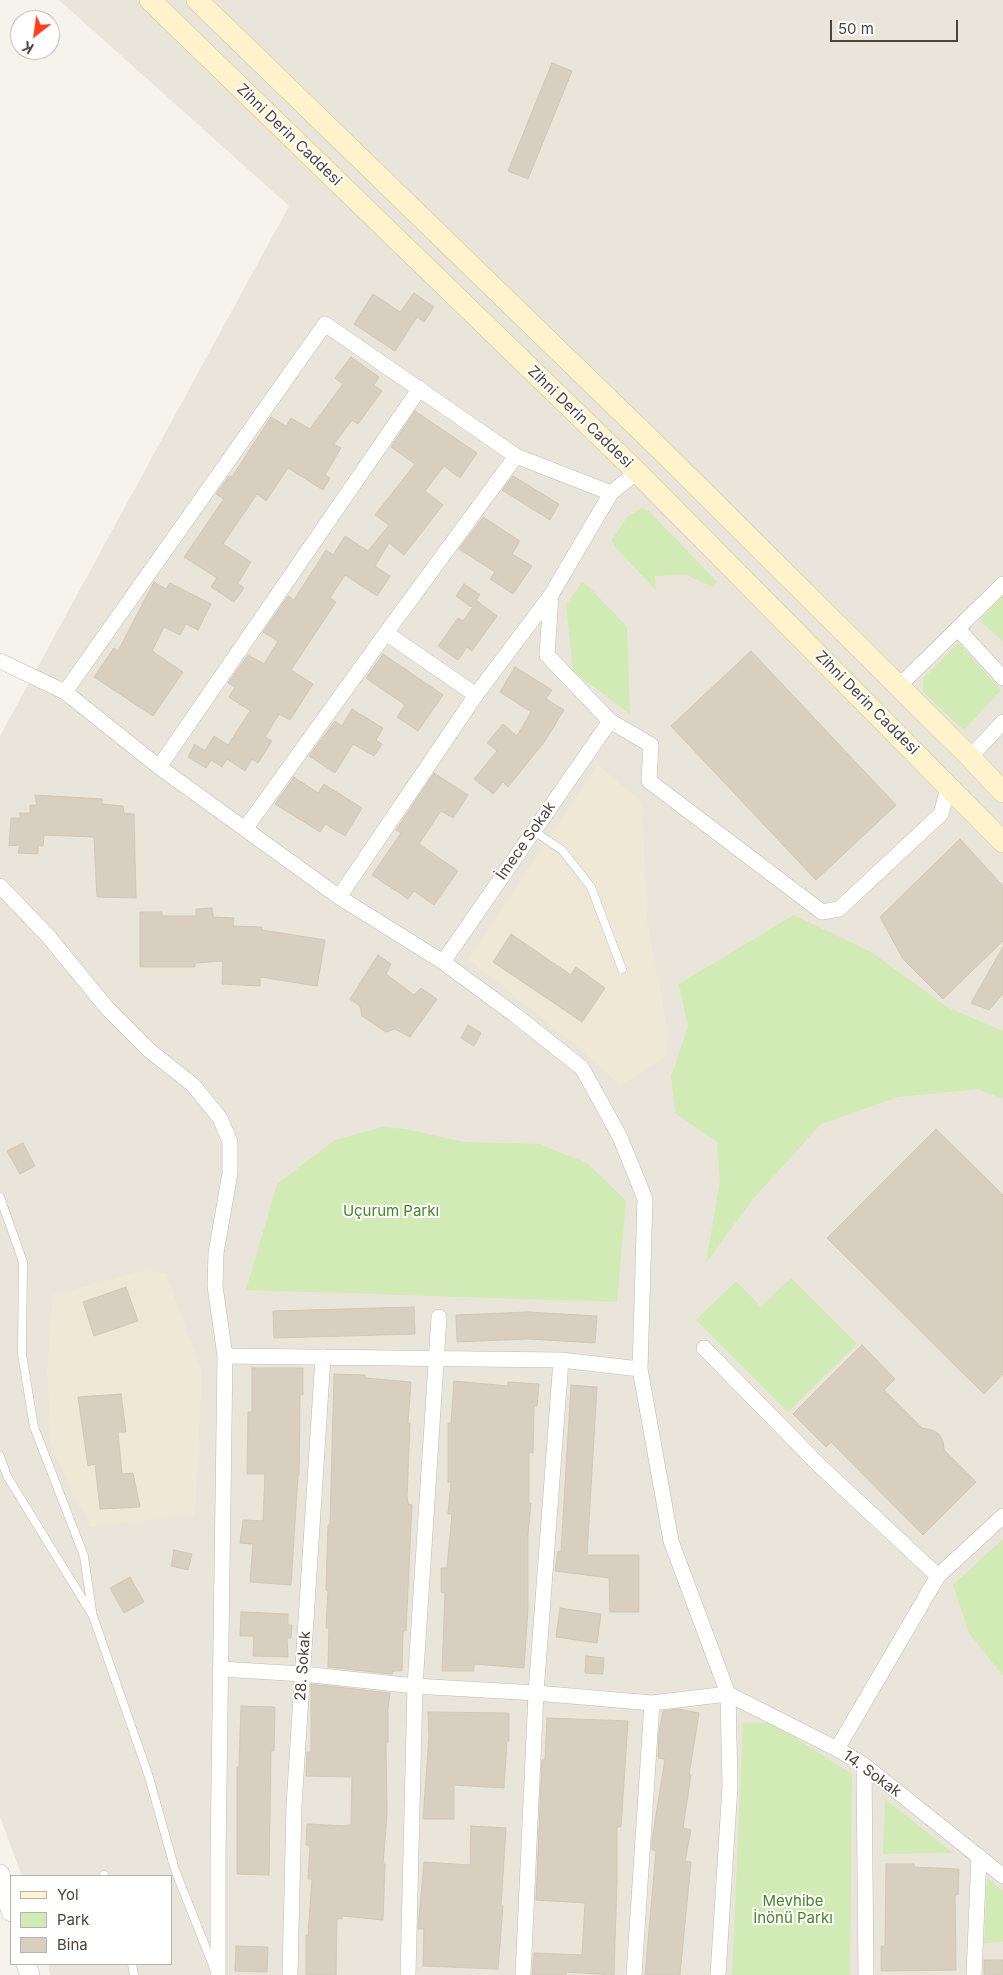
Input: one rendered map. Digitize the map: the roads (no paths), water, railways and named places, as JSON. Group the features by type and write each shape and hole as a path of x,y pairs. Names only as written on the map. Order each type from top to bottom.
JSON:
{"main road":[{"name":"Zihni Derin Caddesi","path":"150,0 637,472 949,785 1003,842"},
{"path":"197,0 660,449 1003,792"},
{"path":"637,472 660,449"},
{"path":"874,711 898,687"},
{"path":"949,785 970,757"}],"street":[{"path":"65,692 325,324 516,456 611,493"},
{"path":"159,767 420,388"},
{"path":"245,829 516,456"},
{"path":"339,897 476,695 551,595 611,493 637,472"},
{"path":"898,687 1003,584"},
{"path":"551,595 547,655 610,721 651,745 649,781 822,912 839,909 941,814 949,785"},
{"path":"958,629 1003,678"},
{"path":"386,633 476,695"},
{"path":"0,661 65,692 159,767 339,897 443,962 582,1068 620,1137 645,1199 640,1369 670,1542 728,1694 730,1786 718,1975"},
{"name":"İmece Sokak","path":"443,962 610,721"},
{"path":"970,757 1003,722"},
{"path":"0,886 48,936 107,1008 149,1050 193,1086 220,1118 230,1142 230,1173 216,1253 215,1286 225,1356 217,1975"},
{"path":"408,1975 415,1686 440,1317"},
{"path":"704,1348 821,1467 938,1576"},
{"path":"225,1356 561,1360 640,1369"},
{"name":"28. Sokak","path":"290,1975 294,1805 322,1358"},
{"path":"523,1975 536,1693 561,1360"},
{"path":"837,1749 938,1576 1003,1516"},
{"path":"220,1669 303,1674 415,1686 536,1693 652,1703 728,1694"},
{"name":"14. Sokak","path":"728,1694 837,1749 864,1765 1003,1876"},
{"path":"634,1975 652,1703"},
{"path":"864,1765 866,1975"},
{"path":"974,1975 979,1856"},
{"path":"0,1874 10,1909"}],"lane":[{"path":"534,830 562,850 591,887 622,969"},
{"path":"0,1197 23,1262 22,1354 34,1427 84,1556 93,1616 149,1777 175,1870 217,1975"},
{"path":"0,1456 8,1476 93,1616"}],"park label":[{"name":"Uçurum Parkı","path":"391,1211"},
{"name":"Mevhibe İnönü Parkı","path":"793,1910"}]}
